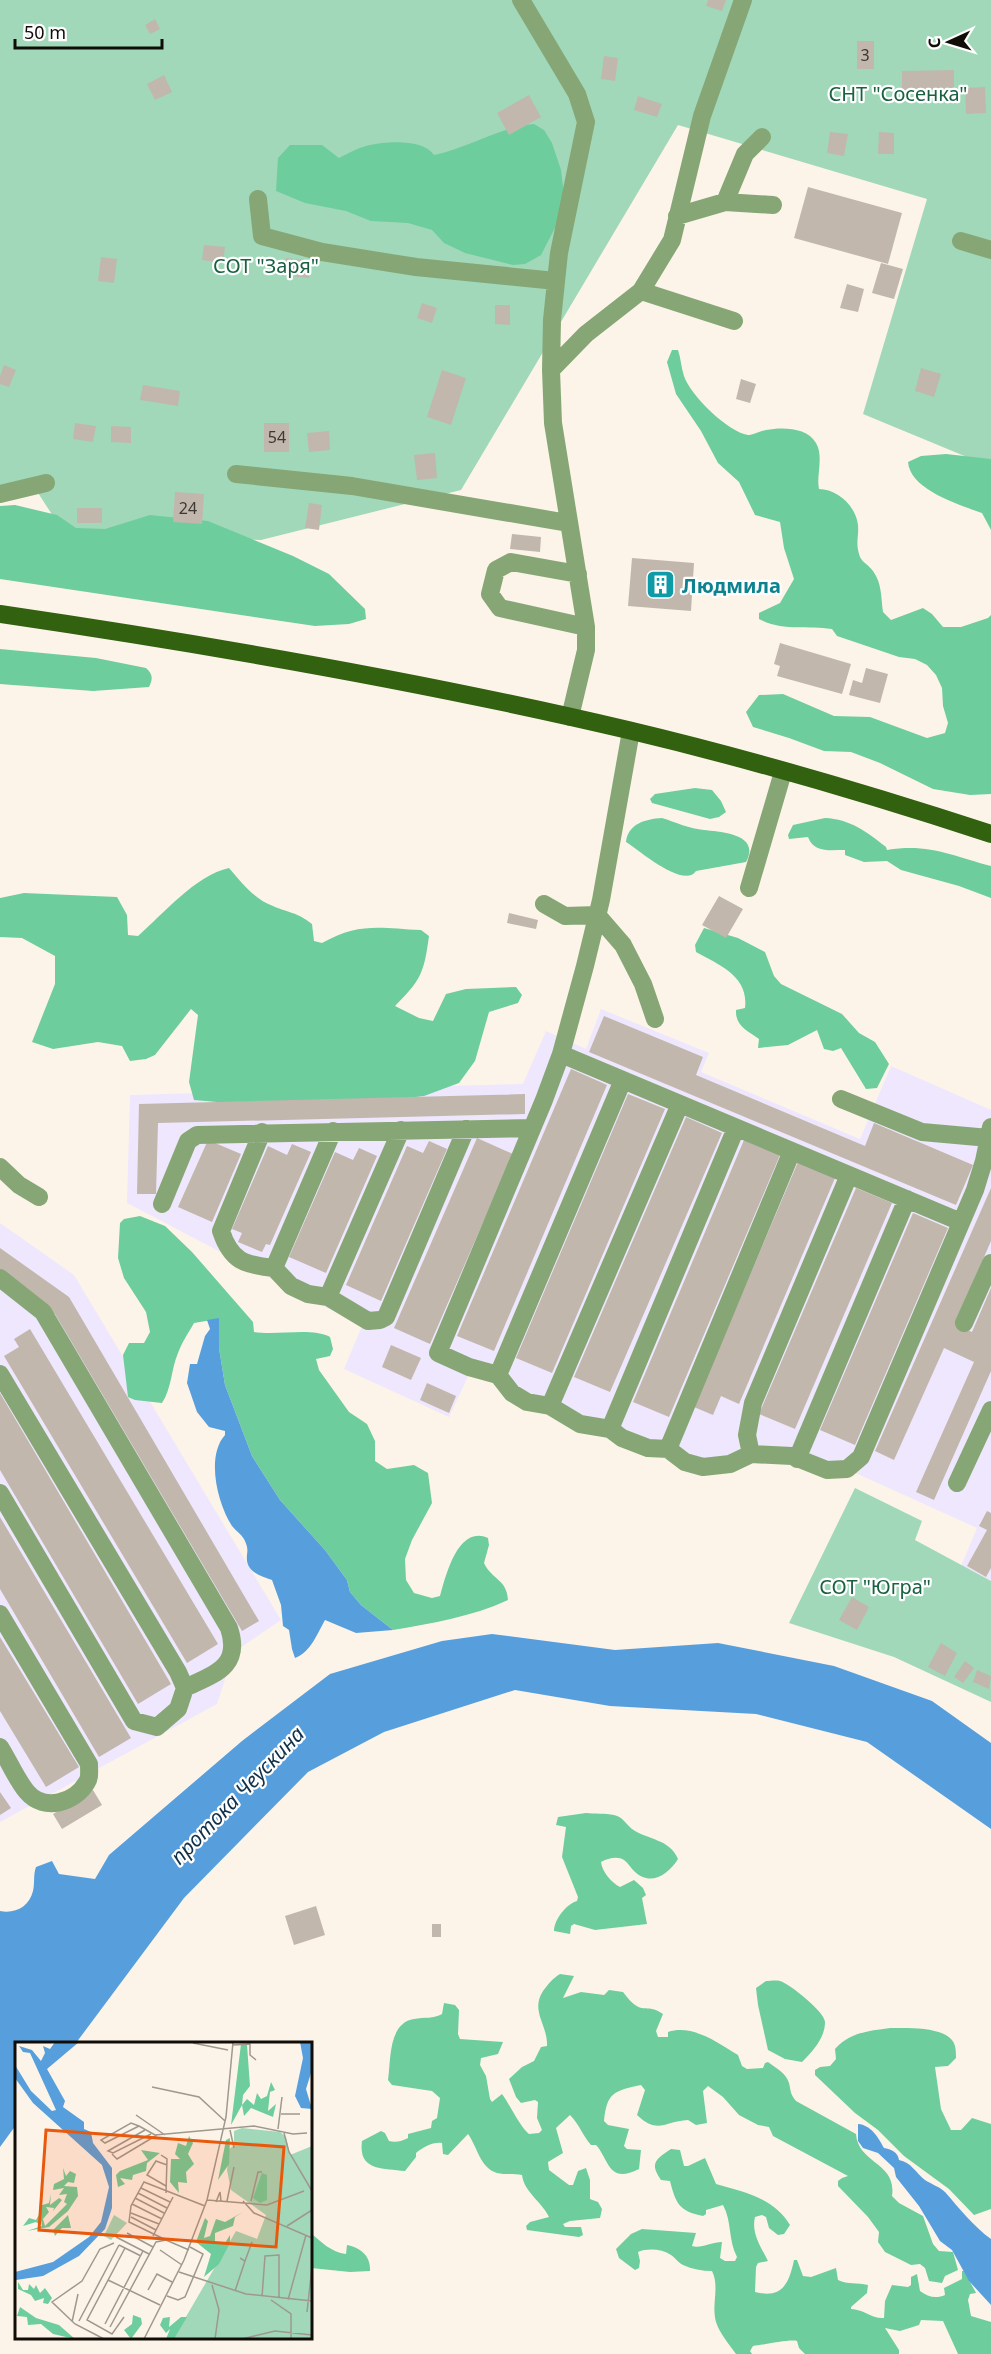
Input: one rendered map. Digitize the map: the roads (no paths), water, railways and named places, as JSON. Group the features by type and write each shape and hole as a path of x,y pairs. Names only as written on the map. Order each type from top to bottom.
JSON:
{"main road":[{"path":"0,614 251,653 570,717 783,772 991,834"}],"lane":[{"path":"521,0 578,94 586,122 559,253 551,370 553,423 586,627 586,650 570,717"},
{"path":"551,370 586,334 641,291 672,240 702,116 743,0"},
{"path":"725,202 745,154 762,137"},
{"path":"258,199 262,236 322,252 405,265 556,281"},
{"path":"677,216 725,202 774,205"},
{"path":"961,241 991,250"},
{"path":"641,291 734,321"},
{"path":"236,474 352,486 568,523"},
{"path":"0,494 46,483"},
{"path":"578,574 511,562 496,570 490,594 500,608 586,627"},
{"path":"631,731 597,915 561,1054 438,1353 469,1367 498,1375 512,1393 527,1402 550,1406 580,1424 610,1429 622,1438 648,1448 668,1449 685,1462 703,1467 730,1464 751,1454 797,1459 827,1470 848,1469 861,1457 962,1222 975,1190 990,1133 922,1132 841,1099"},
{"path":"749,888 783,772"},
{"path":"544,904 565,916 597,915"},
{"path":"597,915 623,945 643,984 655,1019"},
{"path":"561,1054 962,1222"},
{"path":"498,1375 622,1080"},
{"path":"550,1406 680,1104"},
{"path":"162,1204 188,1141 197,1135 532,1128"},
{"path":"610,1429 736,1128"},
{"path":"262,1132 221,1231 226,1247 237,1259 254,1266 274,1268 291,1286 308,1294 328,1297 368,1321 386,1317 466,1129"},
{"path":"328,1297 401,1130"},
{"path":"274,1268 333,1131"},
{"path":"668,1449 792,1151"},
{"path":"0,1167 19,1185 39,1197"},
{"path":"751,1454 747,1435 753,1403 849,1175"},
{"path":"797,1459 907,1199"},
{"path":"964,1323 991,1263"},
{"path":"0,1278 43,1312 230,1628 234,1641 232,1659 218,1672 185,1688"},
{"path":"0,1374 178,1672 185,1688 178,1709 156,1727 134,1721 0,1493"},
{"path":"957,1483 991,1410"},
{"path":"0,1614 89,1764 88,1781 77,1794 60,1803 44,1803 28,1793 0,1747"}],"water":[{"path":"219,1318 219,1348 225,1385 252,1456 280,1500 325,1550 347,1580 350,1592 361,1605 393,1630 356,1633 325,1620 309,1647 295,1658 289,1630 283,1626 281,1605 272,1580 250,1569 246,1543 232,1526 218,1493 216,1455 225,1431 209,1427 197,1412 187,1383 190,1364 197,1364 205,1336 210,1329 207,1320"},
{"name":"протока Чеускина","path":"492,1634 615,1650 718,1643 834,1666 932,1701 991,1743 991,1829 867,1742 756,1714 610,1706 515,1690 384,1732 308,1772 184,1898 77,2042 15,2042 15,2126 0,2147 0,1911 16,1910 25,1905 33,1891 36,1867 52,1861 59,1874 95,1879 109,1855 242,1741 330,1674 442,1641"},
{"path":"858,2124 870,2129 884,2148 894,2151 899,2160 907,2163 925,2180 943,2190 991,2239 991,2305 969,2281 952,2250 940,2241 919,2206 896,2177 894,2168 878,2153 863,2148 858,2141"}],"place":[{"name":"Людмила","path":"661,585"}],"park label":[{"name":"СНТ \"Сосенка\"","path":"898,93"},
{"name":"СОТ \"Заря\"","path":"266,265"},
{"name":"СОТ \"Югра\"","path":"875,1586"}]}
